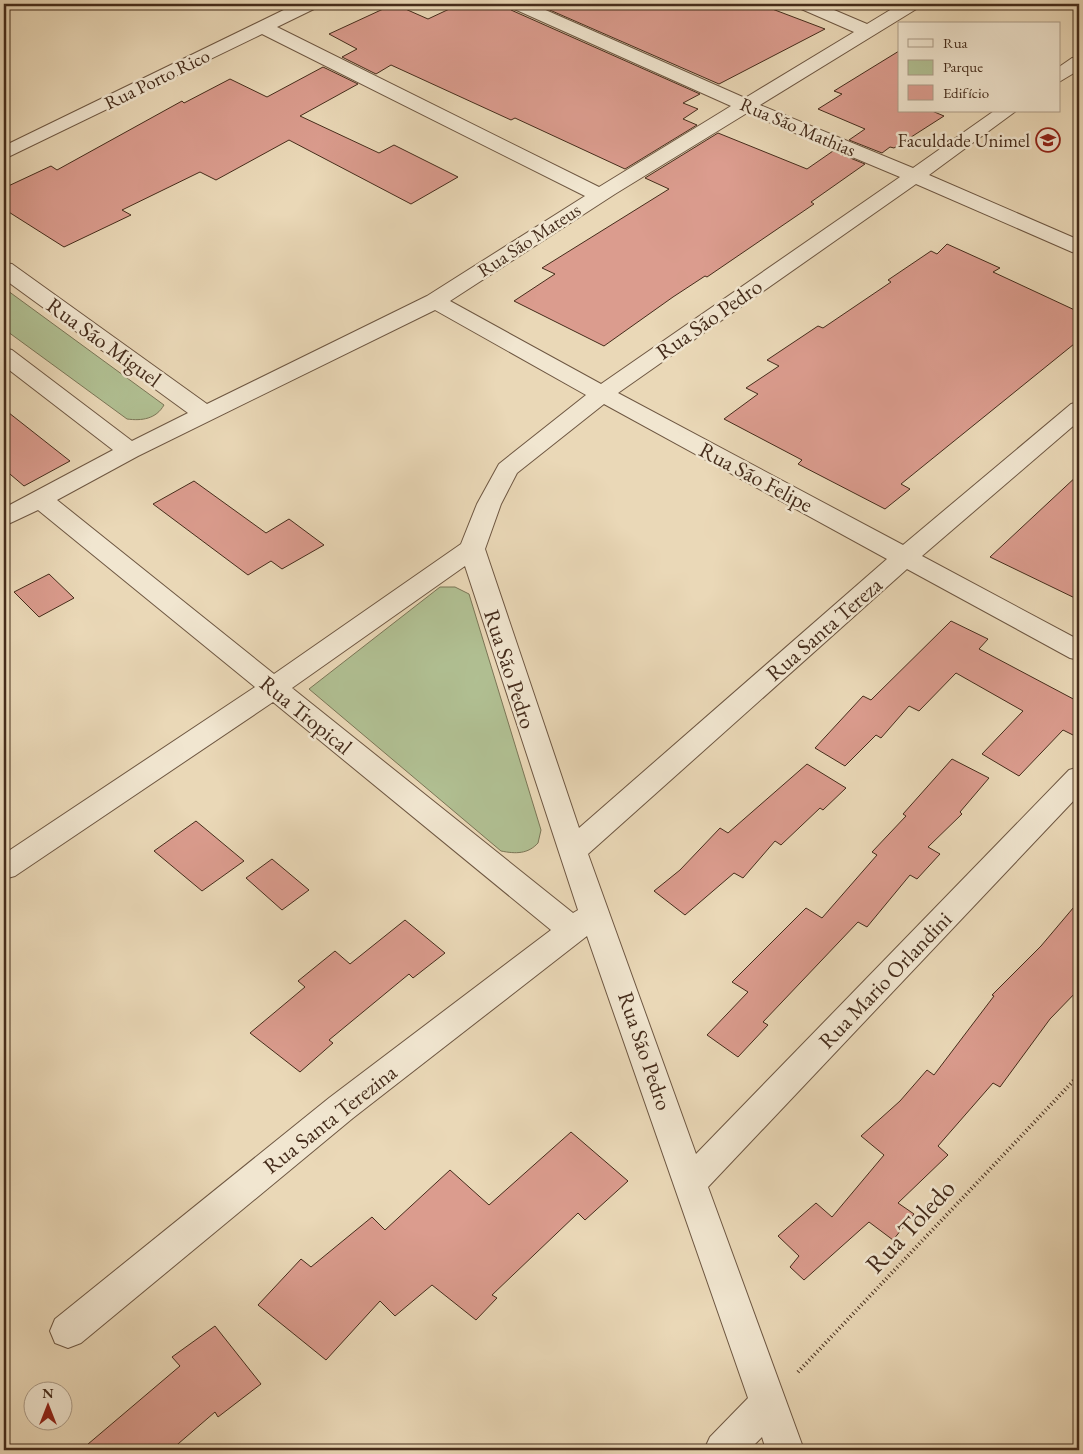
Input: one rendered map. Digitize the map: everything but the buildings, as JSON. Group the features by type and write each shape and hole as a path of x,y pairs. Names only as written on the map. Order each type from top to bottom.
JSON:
{"street":[{"name":"Rua Porto Rico","path":"4,153 310,4"},
{"name":"Rua São Mathias","path":"518,4 746,106 913,175 1079,248"},
{"path":"805,4 868,31"},
{"name":"Rua São Mateus","path":"4,518 130,451 435,300 599,195 912,4"},
{"path":"264,28 599,195"},
{"path":"1060,75 1079,62"},
{"name":"Rua São Pedro","path":"785,1450 691,1182 584,921 572,851 496,627 472,549 489,504 508,469 602,394 1006,112"},
{"name":"Rua São Miguel","path":"4,269 205,414"},
{"name":"Rua São Felipe","path":"435,300 602,394 1079,651"},
{"path":"4,355 130,451"},
{"name":"Rua Santa Tereza","path":"572,851 905,558 1079,409"},
{"name":"Rua Tropical","path":"39,498 273,688 584,921"},
{"path":"5,868 273,688 472,549"},
{"name":"Rua Mario Orlandini","path":"691,1182 1079,777"},
{"name":"Rua Santa Terezina","path":"68,1331 341,1108 584,921"},
{"path":"723,1450 768,1404"}],"path":[{"name":"Rua Toledo","path":"768,1404 1079,1075"}],"green space":[{"path":"4,288 164,405 161,410 148,418 138,420 127,419 4,329"},
{"path":"440,587 455,587 469,594 541,830 538,843 526,851 512,853 501,851 309,689"}],"place":[{"name":"Faculdade Unimel","path":"1048,140"}]}
